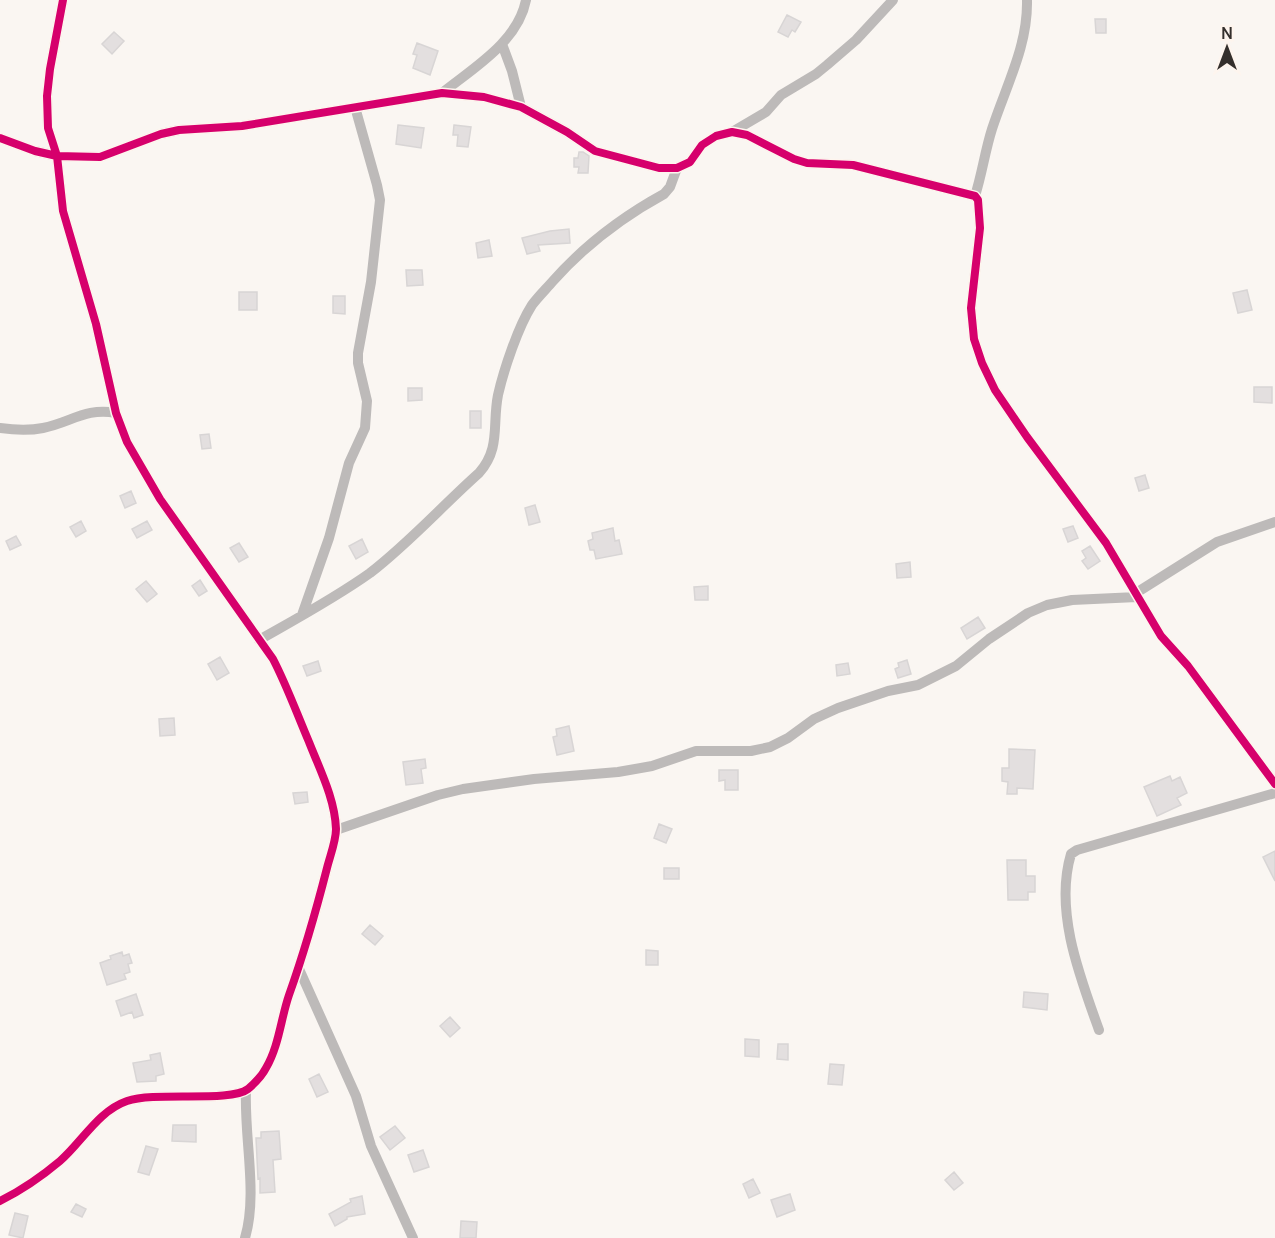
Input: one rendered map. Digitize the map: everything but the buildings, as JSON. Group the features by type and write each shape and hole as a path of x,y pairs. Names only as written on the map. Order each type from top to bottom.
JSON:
{"street":[{"path":"0,1201 36,1180 62,1160 89,1129 126,1101 148,1096 209,1096 246,1091 266,1069 273,1054 289,995 299,969 336,830 329,791 273,659 160,499 128,442 116,413 96,324 63,211 57,156 48,128 47,96 63,0"},
{"path":"442,93 502,44 519,21 526,0"},
{"path":"0,138 35,151 57,156 100,158 161,134 179,130 242,126 442,93 484,98 521,107 567,132 595,151 659,168 677,168 690,162 702,145 716,136 732,132 766,112 781,95 827,65 856,40 893,0"},
{"path":"975,196 986,148 1023,41 1027,0"},
{"path":"502,44 521,107"},
{"path":"303,615 329,538 349,463 362,436 366,416 367,401 358,363 358,353 371,282 380,200 355,107"},
{"path":"732,132 747,135 794,159 807,163 853,165 975,196 978,200 980,228 972,308 974,339 981,363 995,390 1027,437 1106,543 1161,636 1188,666 1275,784"},
{"path":"259,640 370,572 404,543 487,463 496,435 498,397 503,377 524,320 533,303 568,264 601,234 664,194 670,187 677,168"},
{"path":"0,428 27,431 44,428 94,411 116,413"},
{"path":"336,830 438,795 463,789 534,779 618,772 652,766 696,751 751,751 770,747 788,738 814,719 838,708 888,691 918,685 956,666 989,639 1028,613 1047,605 1072,600 1136,595 1217,542 1275,522"},
{"path":"1099,1030 1076,965 1070,932 1066,883 1071,854 1077,850 1275,793"},
{"path":"299,969 356,1096 371,1146 413,1238"},
{"path":"245,1238 251,1189 245,1121 246,1091"}],"cycle path":[{"path":"0,1201 24,1188 53,1167 99,1119 127,1101 140,1098 239,1093 248,1089 258,1079 277,1041 286,1004 314,916 336,829 333,807 326,785 273,659 160,499 127,442 116,413 96,324 63,211 57,156 48,128 47,96 50,69 63,0"},
{"path":"0,138 35,151 57,156 100,157 161,134 179,130 242,126 442,93 484,97 521,107 567,132 595,151 659,168 677,168 690,162 702,145 716,136 732,132 747,135 794,159 807,163 853,165 975,196 978,200 980,228 971,308 974,339 995,390 1106,543 1161,636 1188,666 1275,784"}]}
